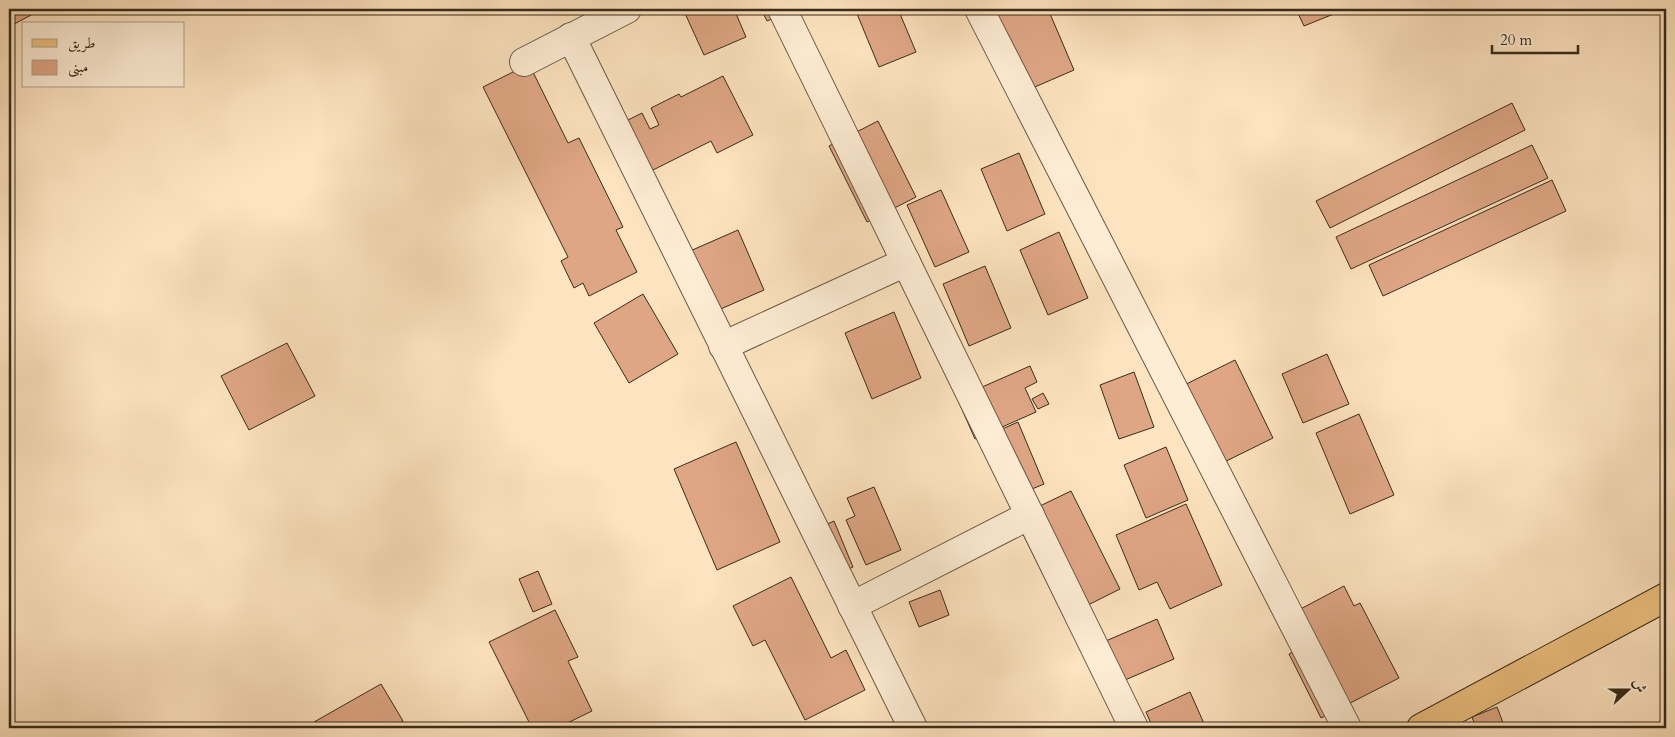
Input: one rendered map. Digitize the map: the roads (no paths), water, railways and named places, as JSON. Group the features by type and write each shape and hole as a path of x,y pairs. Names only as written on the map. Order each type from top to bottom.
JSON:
{"main road":[{"path":"1421,728 1666,597"}],"street":[{"path":"524,62 627,9"},
{"path":"782,9 1134,728"},
{"path":"979,9 1347,728"},
{"path":"571,38 913,728"},
{"path":"723,346 906,262"},
{"path":"852,606 1030,515"}]}
